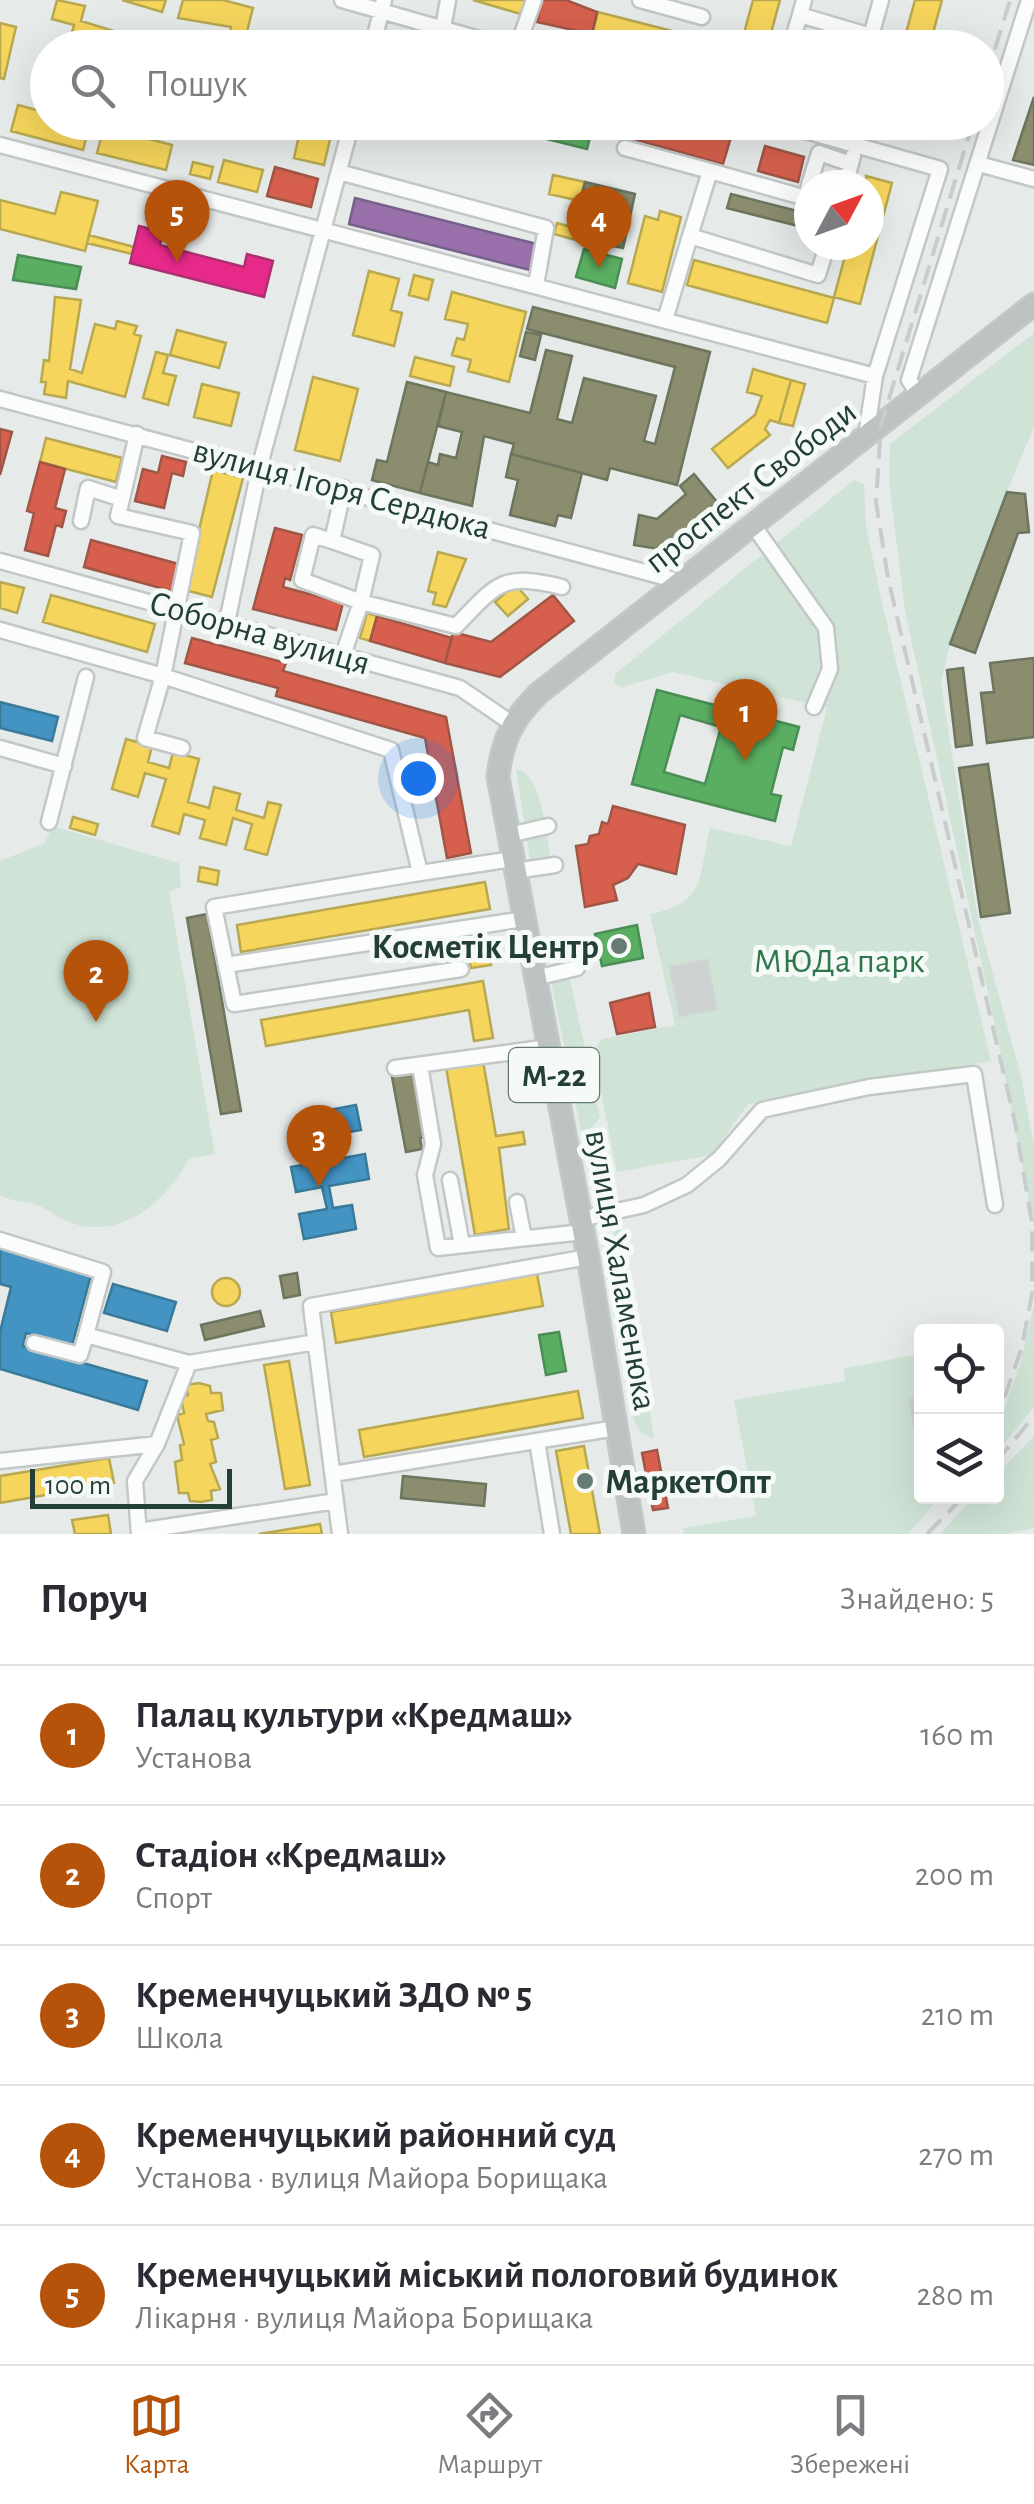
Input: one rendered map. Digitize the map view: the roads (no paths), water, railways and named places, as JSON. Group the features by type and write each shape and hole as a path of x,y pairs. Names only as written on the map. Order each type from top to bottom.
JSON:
{"highway":[{"name":"проспект Свободи","path":"511,724 538,693 1034,304"},
{"name":"вулиця Халаменюка","path":"511,724 501,746 498,777 588,1257 634,1534"}],"street":[{"path":"342,0 383,5 450,30"},
{"path":"443,28 448,0"},
{"path":"522,30 534,0"},
{"path":"640,0 702,17"},
{"path":"872,30 880,0"},
{"path":"1004,82 1029,0"},
{"path":"377,30 383,5"},
{"path":"802,8 845,30"},
{"path":"227,622 260,465 347,140"},
{"path":"837,140 940,169 875,376 866,437"},
{"path":"919,395 908,380 986,140"},
{"path":"0,145 875,376"},
{"path":"849,170 856,146"},
{"path":"625,148 794,195"},
{"path":"814,170 819,153 851,164"},
{"path":"979,164 1034,179"},
{"path":"665,320 710,171"},
{"path":"339,172 546,228 536,285"},
{"path":"690,236 818,275 822,260"},
{"name":"вулиця Ігоря Сердюка","path":"0,398 260,465 682,582"},
{"path":"137,434 118,516 192,533 180,609 145,738 182,748"},
{"path":"80,521 88,488 122,499"},
{"path":"332,541 344,488"},
{"path":"753,526 826,628 830,669 814,707"},
{"path":"343,654 361,602 372,554 313,535 302,580 361,602 456,626 498,584 529,579 562,587"},
{"name":"Соборна вулиця","path":"0,560 460,688 511,724"},
{"path":"0,630 163,676 391,750 420,873"},
{"path":"49,822 86,676"},
{"path":"0,748 64,766"},
{"path":"508,834 548,826"},
{"path":"461,970 234,1004 214,907 420,873 555,865"},
{"path":"226,965 524,920"},
{"path":"536,978 578,968"},
{"path":"394,1068 496,1058 548,1046"},
{"path":"420,1065 433,1144 425,1175 438,1248 524,1238 582,1226 644,1204 687,1184 719,1160 762,1110 869,1087 974,1074 995,1205"},
{"path":"450,1180 462,1245"},
{"path":"517,1202 524,1238"},
{"path":"0,1240 102,1272 80,1355 34,1343"},
{"path":"340,1534 311,1306 588,1257"},
{"path":"86,1336 189,1362 316,1342"},
{"path":"189,1362 157,1444 135,1481 139,1532 336,1501"},
{"path":"332,1474 616,1428"},
{"path":"537,1441 552,1534"},
{"path":"0,1461 157,1444"}],"railway":[{"path":"1001,30 1010,0"},
{"path":"968,140 881,425 876,502 888,578 1015,1122 1032,1223 1032,1294 1022,1347 999,1414"},
{"path":"1004,1452 1034,1416"},
{"path":"927,1534 956,1504"}],"place":[{"name":"Кременчуцький міський пологовий будинок","path":"177,262"},
{"name":"Кременчуцький районний суд","path":"599,268"},
{"name":"Палац культури «Кредмаш»","path":"745,761"},
{"name":"Косметік Центр","path":"619,946"},
{"name":"Стадіон «Кредмаш»","path":"96,1022"},
{"name":"Кременчуцький ЗДО № 5","path":"319,1187"},
{"name":"МаркетОпт","path":"585,1481"}],"park label":[{"name":"МЮДа парк","path":"839,960"}]}
